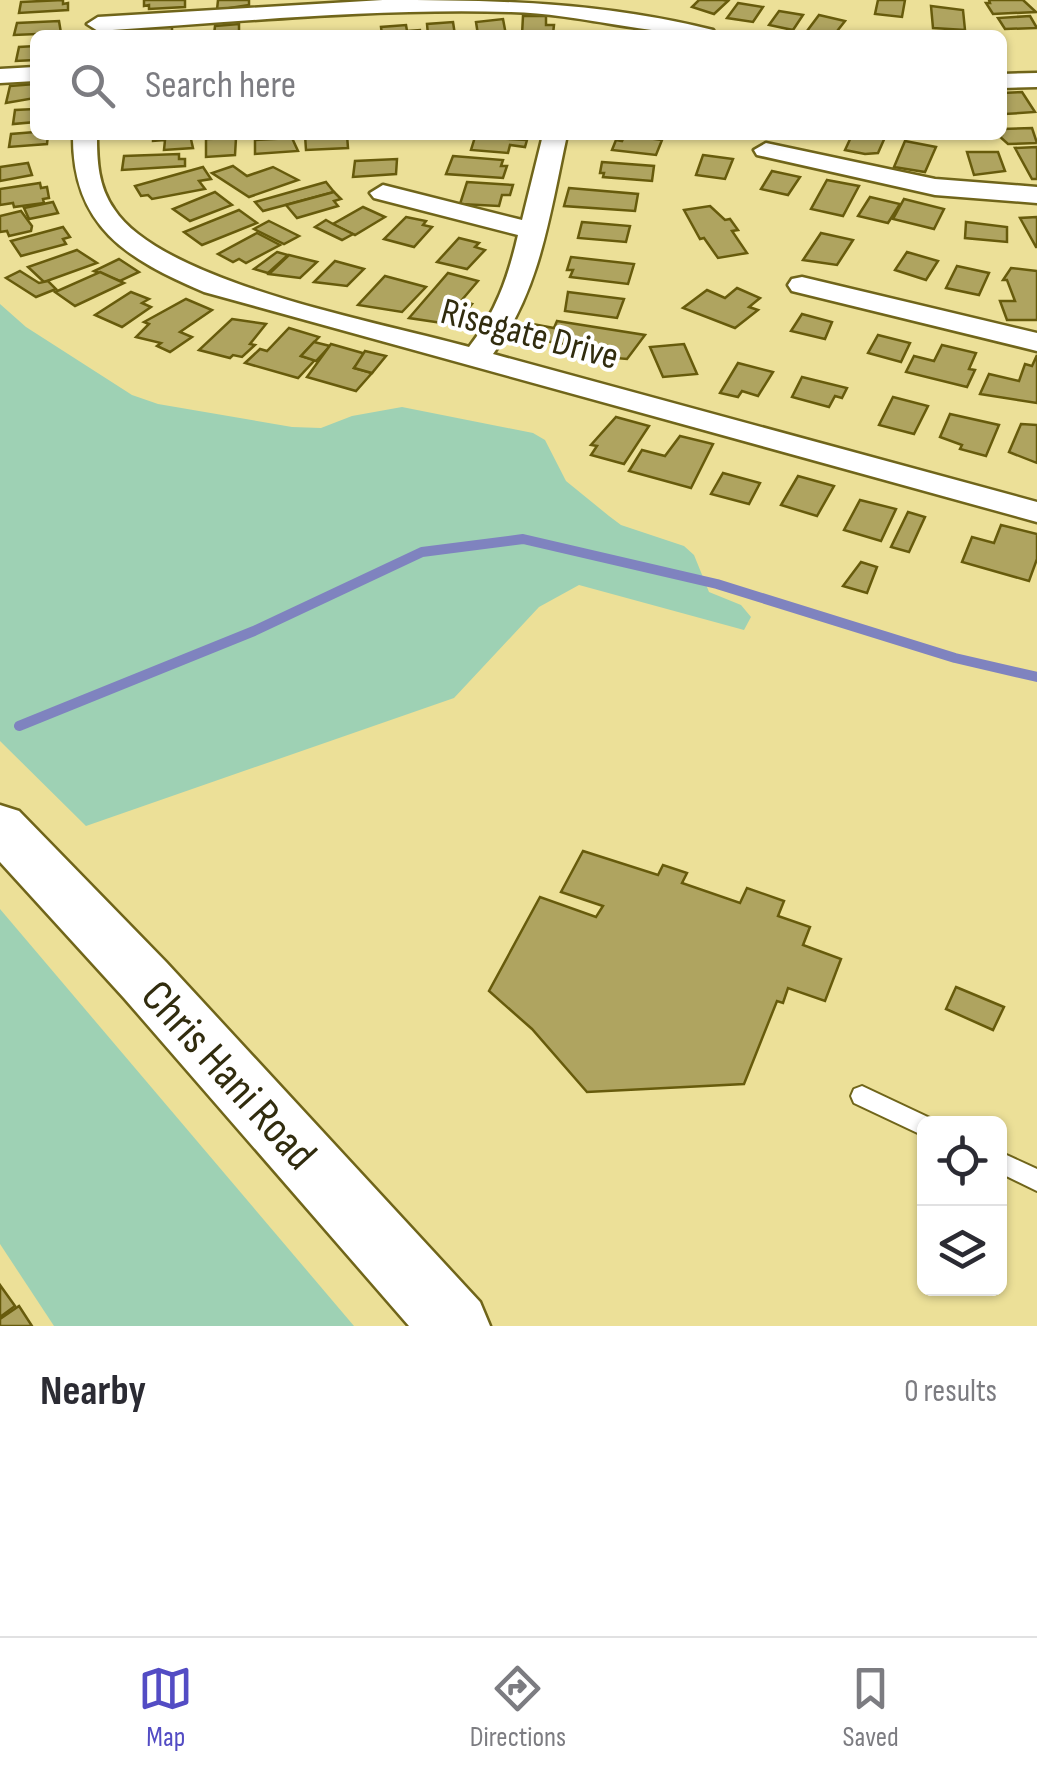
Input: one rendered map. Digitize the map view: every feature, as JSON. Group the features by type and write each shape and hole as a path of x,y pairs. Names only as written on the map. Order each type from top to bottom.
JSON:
{"main road":[{"name":"Chris Hani Road","path":"0,826 146,980 455,1326"}],"street":[{"path":"102,0 97,29 430,6 517,6 588,13 678,30"},
{"path":"0,76 30,74"},
{"path":"1007,81 1037,80"},
{"name":"Risegate Drive","path":"85,140 83,160 89,193 136,248 174,270 263,302 1037,512"},
{"path":"475,359 514,299 554,140"},
{"path":"766,150 935,187 1037,196"},
{"path":"383,193 530,230"},
{"path":"802,286 1037,342"}],"lane":[{"path":"862,1096 917,1123"},
{"path":"1007,1165 1037,1180"}],"green space":[{"path":"0,304 26,327 132,395 158,404 292,427 321,428 352,416 402,407 533,433 545,440 566,481 621,525 684,546 694,555 709,592 741,605 751,617 744,630 579,585 539,607 454,698 86,826 0,741"},
{"path":"0,909 354,1326 54,1326 0,1244"}],"building":[{"path":"63,0 63,4 68,3 68,10 19,13 21,2"},
{"path":"144,0 185,0 185,7 149,9"},
{"path":"218,0 249,0 249,5 217,10"},
{"path":"699,0 728,1 714,14 692,7"},
{"path":"878,0 905,0 902,17 875,14"},
{"path":"1023,0 1036,12 993,14 986,3"},
{"path":"738,3 763,7 753,22 727,18"},
{"path":"931,6 963,10 965,30 933,28"},
{"path":"779,11 803,15 793,30 769,25"},
{"path":"819,15 845,21 838,30 808,30"},
{"path":"523,16 546,16 546,25 554,25 553,30 522,30"},
{"path":"1030,16 1037,28 1005,29 998,18"},
{"path":"503,19 505,30 477,30 476,22"},
{"path":"59,21 60,30 30,30 30,34 14,35 17,23"},
{"path":"453,22 454,30 428,30 427,24"},
{"path":"239,24 239,30 215,30 215,26"},
{"path":"406,25 407,30 381,30 381,27"},
{"path":"172,26 172,30 115,29"},
{"path":"30,46 30,60 16,61 19,47"},
{"path":"30,84 30,99 6,103 10,86"},
{"path":"1022,92 1035,112 1007,114 1007,93"},
{"path":"30,109 30,122 13,124 15,110"},
{"path":"1032,128 1037,143 1008,144 1004,140 1007,140 1007,129"},
{"path":"30,132 30,140 47,140 47,144 9,147 11,134"},
{"path":"165,140 191,140 193,148 164,150"},
{"path":"206,140 236,140 235,155 206,157"},
{"path":"255,140 293,140 298,151 255,154"},
{"path":"305,140 347,140 348,148 306,150"},
{"path":"474,140 527,140 525,147 510,145 508,153 471,150"},
{"path":"616,140 662,140 656,155 612,150"},
{"path":"850,140 884,140 878,153 845,150"},
{"path":"905,141 936,147 925,172 894,167"},
{"path":"1037,147 1037,179 1032,179 1015,148"},
{"path":"967,152 998,152 1005,171 974,175"},
{"path":"179,154 179,159 185,159 185,166 122,170 124,156"},
{"path":"703,155 733,159 725,179 696,175"},
{"path":"453,156 503,160 501,166 507,166 503,178 446,174"},
{"path":"397,159 396,174 353,177 355,161"},
{"path":"602,162 654,166 652,181 603,177"},
{"path":"28,163 32,175 0,181 0,167"},
{"path":"233,166 247,176 273,167 298,180 249,197 212,173"},
{"path":"203,167 211,179 199,181 205,189 152,199 141,196 135,186"},
{"path":"772,171 800,177 788,195 761,189"},
{"path":"827,180 859,186 843,216 811,209"},
{"path":"326,182 334,192 263,211 255,202"},
{"path":"467,182 513,185 510,195 502,195 499,206 460,204"},
{"path":"40,183 41,188 47,187 49,198 43,199 44,203 0,205 0,189"},
{"path":"569,188 638,194 635,211 564,206"},
{"path":"215,192 232,205 190,221 173,209"},
{"path":"334,192 341,199 334,201 338,206 297,218 286,205"},
{"path":"870,197 900,204 888,223 858,216"},
{"path":"904,199 944,209 934,229 893,219"},
{"path":"53,202 58,213 29,219 24,208"},
{"path":"710,206 725,220 730,219 738,230 732,231 747,253 718,258 704,238 700,239 684,210"},
{"path":"363,207 385,217 355,235 333,224"},
{"path":"239,210 257,223 202,245 184,232"},
{"path":"21,211 32,226 31,231 9,236 7,231 0,232 0,216"},
{"path":"406,217 426,221 423,225 432,227 414,247 384,239"},
{"path":"1037,217 1037,247 1036,247 1020,218"},
{"path":"326,220 353,234 342,240 315,227"},
{"path":"269,221 299,236 284,244 254,229"},
{"path":"582,222 630,226 626,242 578,238"},
{"path":"966,222 1007,227 1007,242 965,238"},
{"path":"63,227 70,237 63,239 66,244 21,256 11,241"},
{"path":"257,233 280,245 246,263 239,259 233,262 218,254"},
{"path":"821,233 853,240 837,265 803,260"},
{"path":"459,238 479,243 475,247 485,250 467,269 437,262"},
{"path":"77,250 97,263 44,282 28,267"},
{"path":"277,252 288,255 268,273 254,269"},
{"path":"907,252 938,261 926,280 895,270"},
{"path":"289,255 317,262 300,278 269,274"},
{"path":"571,257 634,264 628,284 570,277 573,270 567,270"},
{"path":"119,259 139,272 120,281 94,271"},
{"path":"335,261 364,269 347,286 314,282"},
{"path":"957,266 989,273 979,295 946,288"},
{"path":"1011,268 1037,271 1037,320 1007,320 1000,301 1015,301 1007,280 1003,280"},
{"path":"20,271 39,283 48,281 56,289 36,297 6,278"},
{"path":"100,272 124,283 75,306 55,292"},
{"path":"448,273 478,281 461,301 472,304 455,325 409,318"},
{"path":"385,276 426,287 402,312 358,305"},
{"path":"737,288 760,298 749,307 758,310 735,328 683,308 707,290 725,298"},
{"path":"131,292 149,299 142,303 151,307 122,327 95,315"},
{"path":"568,292 624,299 617,318 565,311"},
{"path":"186,299 212,310 180,332 192,337 170,352 157,346 161,343 136,337 149,324 144,322"},
{"path":"802,314 832,322 825,339 791,331"},
{"path":"232,319 266,324 250,344 255,345 242,357 199,350"},
{"path":"557,321 645,335 627,359 603,357 605,350 524,338 532,324 554,328"},
{"path":"289,328 319,337 301,356 315,360 298,378 245,363 260,349 267,351"},
{"path":"878,335 910,343 901,362 868,353"},
{"path":"314,342 330,346 316,361 301,356"},
{"path":"331,344 366,354 354,368 372,373 356,391 307,377"},
{"path":"684,344 697,374 663,377 650,347"},
{"path":"942,345 976,353 969,369 975,370 967,387 906,372 914,356 934,361"},
{"path":"365,351 386,356 372,373 354,368"},
{"path":"1037,355 1037,403 980,394 989,374 1019,381 1025,364 1032,366"},
{"path":"738,363 773,372 758,396 742,391 738,397 720,393"},
{"path":"802,377 847,388 842,398 835,396 829,407 792,397"},
{"path":"893,397 928,406 914,434 879,425"},
{"path":"950,414 999,425 986,456 960,449 962,445 940,437"},
{"path":"616,417 649,426 624,464 591,455 597,446 591,445"},
{"path":"1021,424 1037,425 1037,463 1009,452"},
{"path":"680,436 713,444 691,488 629,471 642,450 665,456"},
{"path":"723,473 760,483 749,504 711,494"},
{"path":"798,476 834,486 817,516 781,505"},
{"path":"860,500 896,509 881,541 844,530"},
{"path":"908,512 925,517 909,552 891,547"},
{"path":"1001,525 1037,534 1037,559 1029,581 962,562 972,537 994,543"},
{"path":"861,562 877,567 867,593 843,586"},
{"path":"583,851 658,875 663,865 687,873 682,883 740,903 747,888 784,901 778,916 810,927 803,945 841,959 825,1001 788,988 783,1003 777,1001 744,1084 587,1092 532,1029 489,991 540,897 596,917 603,906 561,892"},
{"path":"956,987 1004,1007 993,1030 946,1009"},
{"path":"0,1285 15,1306 0,1317"},
{"path":"19,1306 32,1326 0,1326 0,1319"}],"waterway":[{"path":"19,726 254,631 422,552 523,539 717,584 955,658 1037,677"}]}
